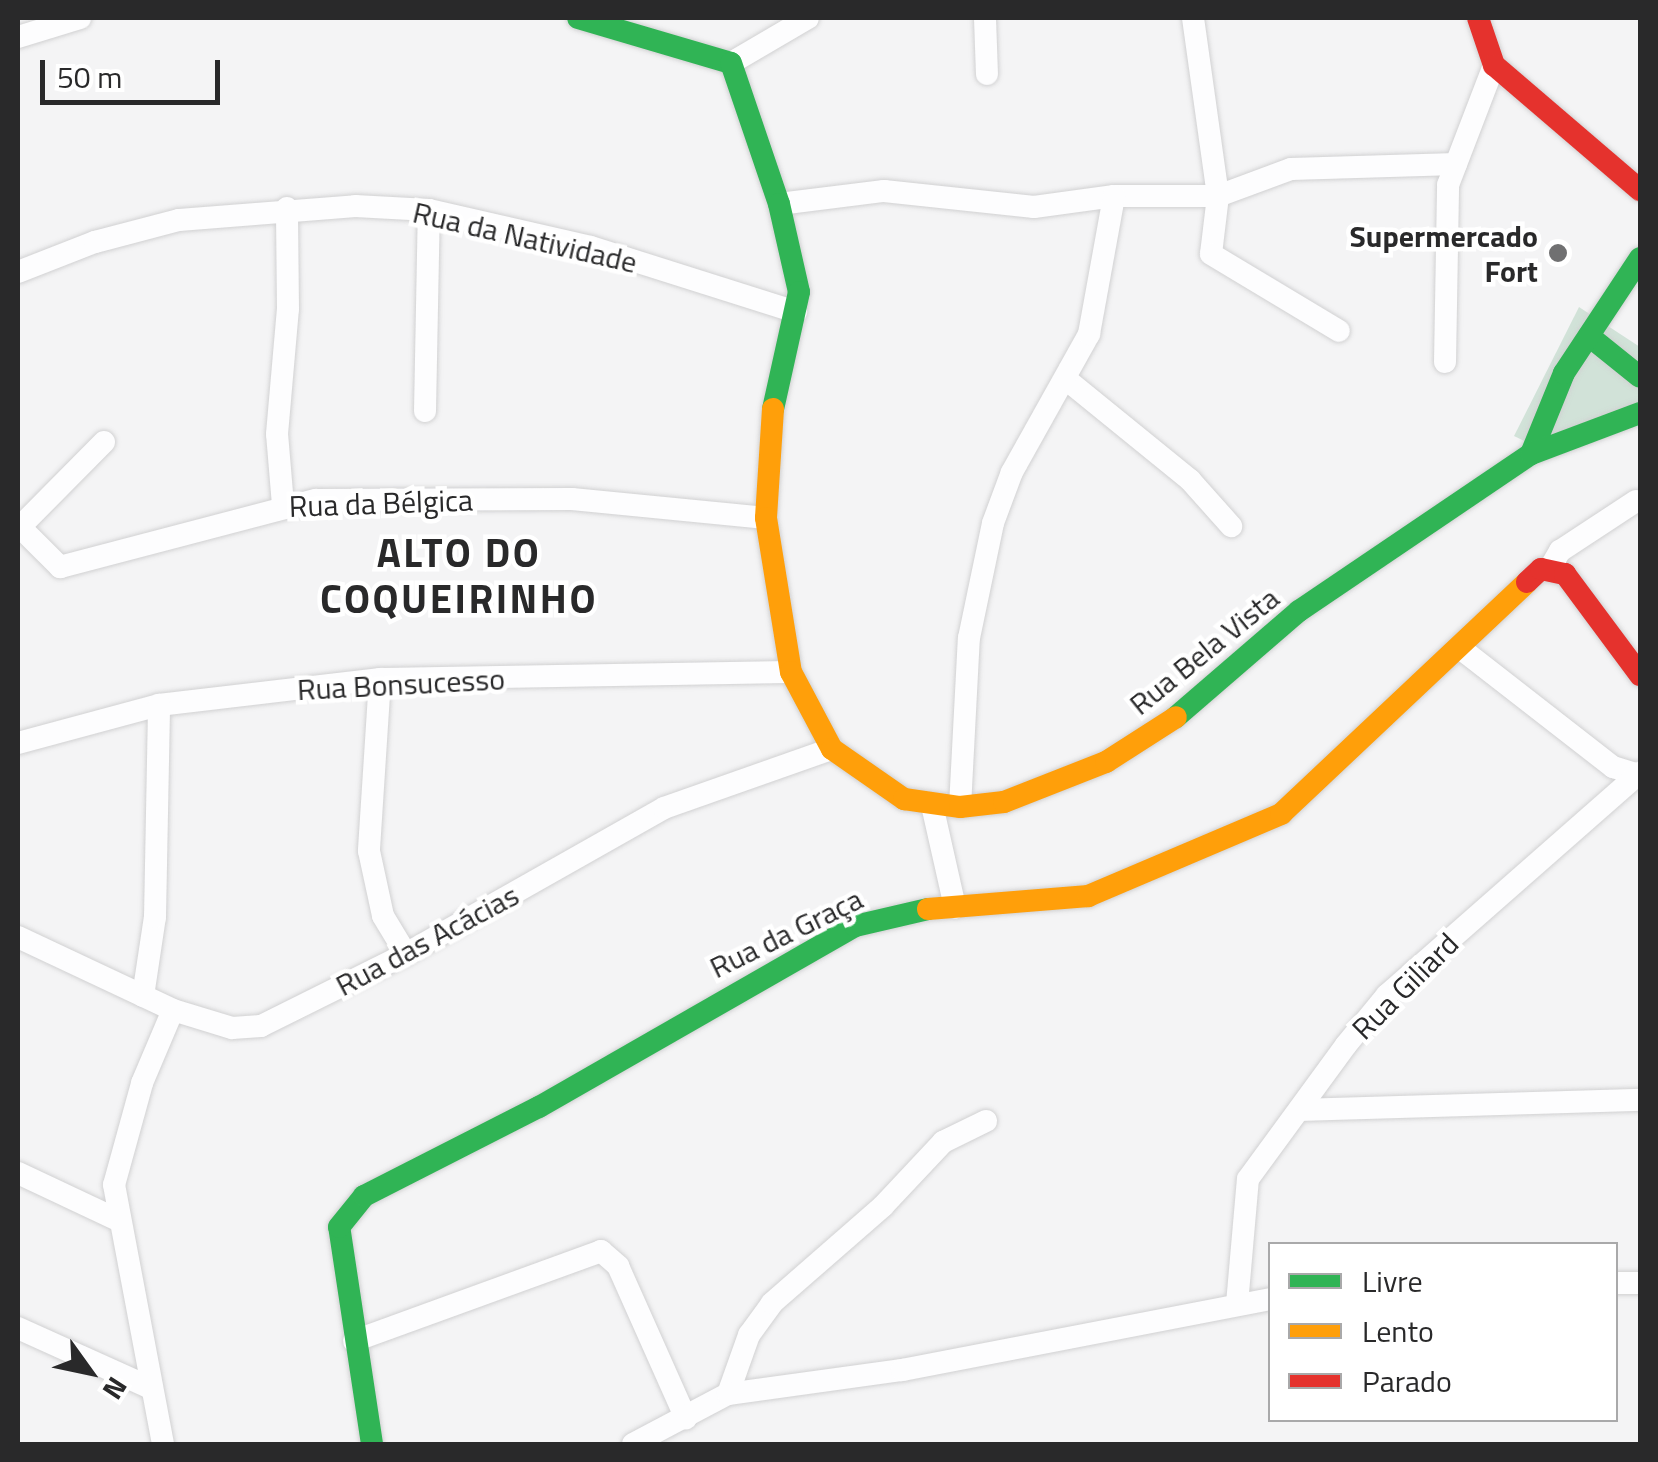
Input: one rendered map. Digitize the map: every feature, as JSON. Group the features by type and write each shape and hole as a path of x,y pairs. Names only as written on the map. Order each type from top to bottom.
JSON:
{"main road":[{"path":"578,18 731,63"},
{"path":"1478,18 1494,65 1640,190"},
{"name":"Rua Bela Vista","path":"731,63 795,264 796,312 769,429 766,518 790,672 832,749 904,799 960,807 1058,785 1146,738 1299,611 1531,454 1640,413"},
{"path":"1531,454 1546,409 1640,258"},
{"path":"1588,336 1640,377"},
{"path":"1558,571 1640,675"},
{"name":"Rua da Graça","path":"372,1444 339,1227 364,1196 539,1107 855,926 955,907 1088,896 1281,814 1460,648 1558,571"}],"street":[{"path":"18,37 80,18"},
{"path":"731,63 808,18"},
{"path":"985,18 987,74"},
{"path":"1193,18 1218,196 1212,254 1339,331"},
{"path":"1445,362 1447,207 1456,164 1494,65"},
{"path":"779,204 884,192 1034,206 1114,196 1218,196 1291,169 1456,164"},
{"path":"960,807 968,638 982,568 1012,472 1067,380 1101,290 1114,196"},
{"path":"283,505 277,434 288,309 286,208"},
{"name":"Rua da Natividade","path":"18,272 95,242 180,220 286,208 429,210 591,247 796,312"},
{"path":"425,411 429,210"},
{"path":"1067,380 1190,480 1231,526"},
{"name":"Rua da Bélgica","path":"104,442 20,528 60,567 283,505 572,500 766,518"},
{"name":"Rua da Graça","path":"1558,571 1560,551 1636,501"},
{"path":"1460,648 1613,767 1640,774"},
{"name":"Rua Bonsucesso","path":"18,743 159,704 380,678 790,672"},
{"path":"380,678 370,851 383,916 406,954"},
{"path":"143,996 155,917 159,704"},
{"name":"Rua das Acácias","path":"18,936 173,1010 232,1028 262,1026 406,954 664,808 832,749"},
{"name":"Rua Giliard","path":"1237,1304 1248,1179 1387,995 1640,774"},
{"path":"932,805 955,907"},
{"path":"163,1444 118,1220 117,1158 173,1010"},
{"path":"1301,1110 1640,1100"},
{"path":"728,1394 749,1335 772,1303 883,1206 944,1142 986,1122"},
{"path":"18,1174 118,1220"},
{"path":"354,1341 600,1250 618,1266 686,1419"},
{"path":"633,1444 728,1394 902,1370 1268,1299"},
{"path":"18,1328 151,1388"}],"green space":[{"path":"1579,307 1640,347 1640,410 1541,449 1514,436"}],"traffic: fast":[{"path":"578,18 731,63 779,204 799,292 773,409"},
{"path":"1531,454 1564,373 1640,258"},
{"path":"1589,336 1640,377"},
{"path":"1176,717 1299,611 1531,454 1640,413"},
{"path":"372,1444 339,1227 364,1196 539,1107 855,926 928,909"}],"traffic: slow":[{"path":"773,409 766,518 791,672 832,749 904,799 960,807 1004,802 1106,762 1176,717"},
{"path":"928,909 1088,896 1281,814 1527,582"}],"traffic: jam":[{"path":"1478,18 1494,65 1640,190"},
{"path":"1527,582 1541,569 1565,574 1640,675"}],"place":[{"name":"Supermercado Fort","path":"1558,253"}],"district":[{"name":"ALTO DO COQUEIRINHO","path":"459,576"}]}
